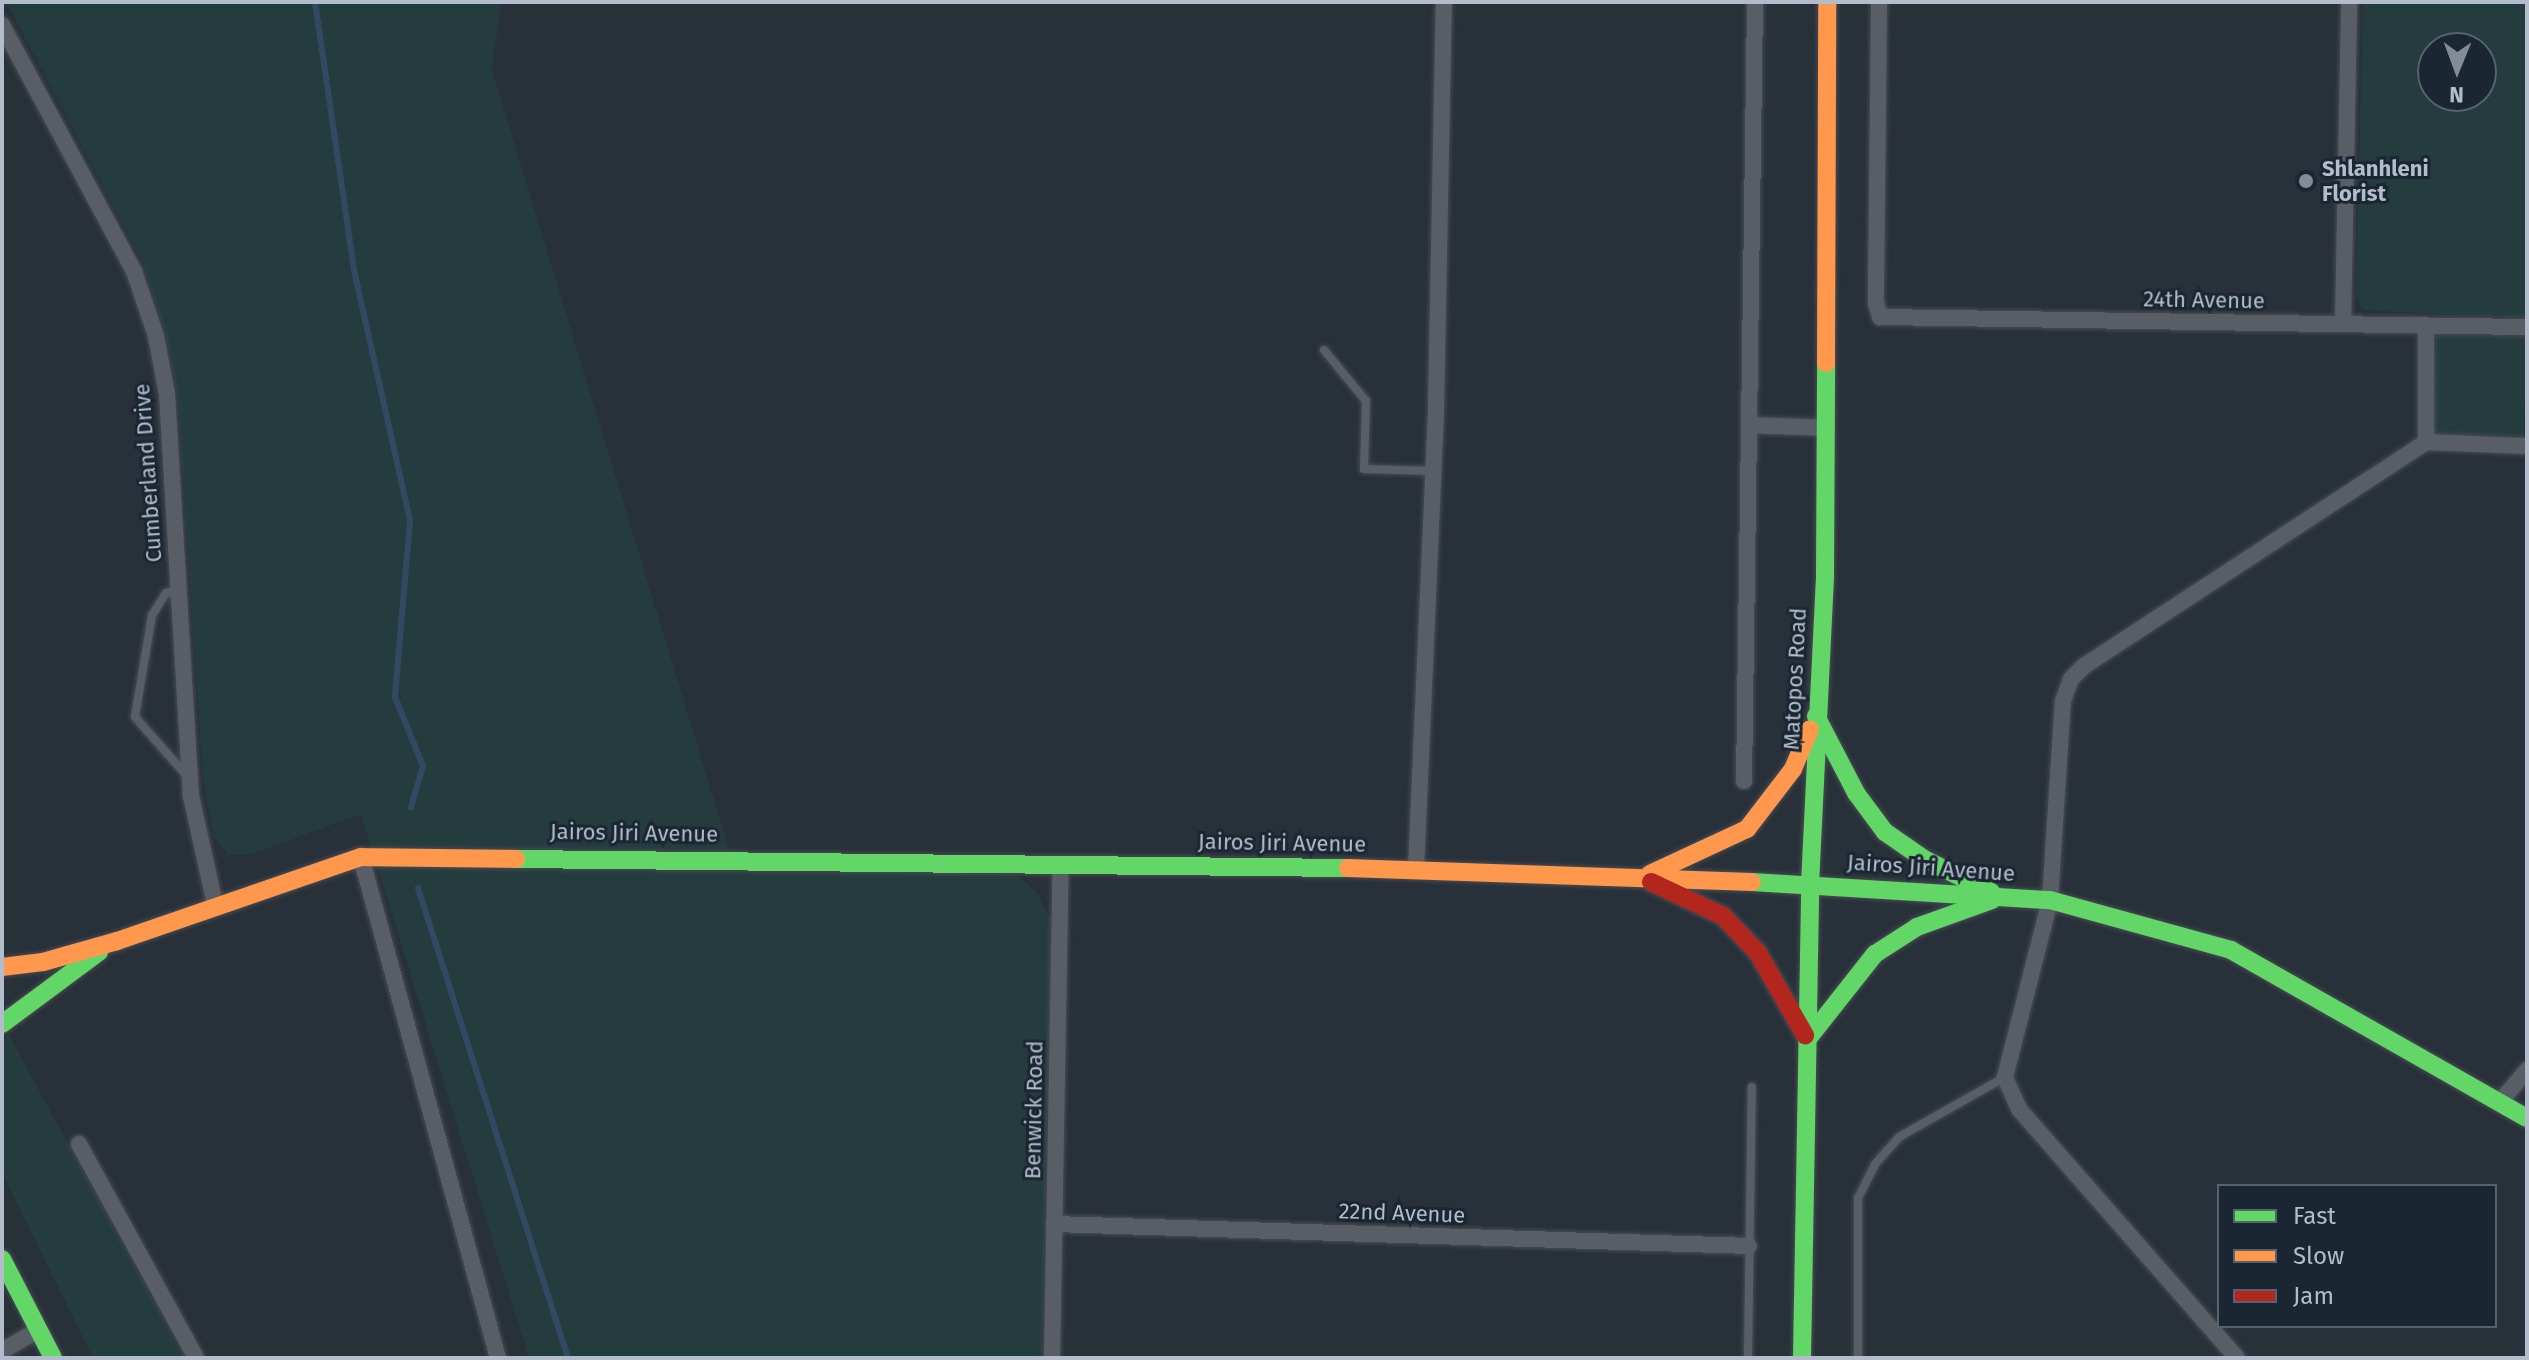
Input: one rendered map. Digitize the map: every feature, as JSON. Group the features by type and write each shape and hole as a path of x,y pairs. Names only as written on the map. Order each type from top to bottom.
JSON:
{"main road":[{"name":"Matopos Road","path":"1802,1358 1810,884 1827,428 1827,2"},
{"path":"1641,877 1747,829 1793,769 1816,715"},
{"path":"1816,715 1856,793 1885,832 1924,859 2001,897"},
{"name":"Jairos Jiri Avenue","path":"2,967 43,962 117,941 215,904 361,857 1416,869 1810,884 2050,900 2097,909 2253,959 2527,1118"},
{"path":"1641,877 1723,916 1758,953 1807,1040 1875,954 1917,927 2001,897"},
{"path":"2,1024 25,1002 117,941"},
{"path":"2,955 43,962"},
{"path":"2,1259 53,1358"}],"street":[{"path":"1416,869 1433,471 1444,2"},
{"path":"1744,781 1755,2"},
{"name":"24th Avenue","path":"1879,2 1876,303 1880,317 2527,327"},
{"path":"2343,323 2349,2"},
{"name":"Cumberland Drive","path":"2,25 134,271 156,336 167,394 190,780 215,904"},
{"path":"2426,325 2426,442"},
{"path":"1749,425 1827,428"},
{"path":"2237,1358 2019,1109 2005,1077 2050,900 2062,712 2071,679 2426,442 2527,446"},
{"path":"361,857 498,1358"},
{"name":"Benwick Road","path":"1052,1358 1061,864"},
{"path":"2500,1102 2527,1070"},
{"path":"79,1144 196,1358"},
{"name":"22nd Avenue","path":"1054,1224 1749,1246"},
{"path":"2,1351 38,1330"}],"lane":[{"path":"1324,350 1366,401 1364,469 1433,471"},
{"path":"178,591 166,593 152,615 135,717 190,780"},
{"path":"1858,1358 1858,1198 1875,1164 1899,1137 2005,1077"},
{"path":"1748,1358 1752,1087"}],"green space":[{"path":"6,2 501,2 492,70 735,869 1016,874 1037,893 1052,923 1042,1358 529,1358 361,814 251,854 228,855 214,837 203,779 178,398 165,332 142,260"},
{"path":"2363,2 2527,2 2527,318 2362,310 2356,294"},
{"path":"2436,333 2527,336 2523,438 2432,435"},
{"path":"8,1033 184,1358 93,1358 2,1173 2,1045"}],"waterway":[{"path":"315,2 354,270 410,521 395,697 423,766 411,807"},
{"path":"418,888 568,1358"}],"traffic: fast":[{"path":"1802,1358 1810,884 1825,575 1826,363"},
{"path":"1816,716 1856,793 1885,832 1924,859 1991,892"},
{"path":"516,859 1348,868"},
{"path":"1752,882 2050,900 2231,950 2527,1118"},
{"path":"1807,1040 1875,954 1917,927 1992,900"},
{"path":"2,1024 99,952"},
{"path":"2,1259 53,1358"}],"traffic: slow":[{"path":"1826,363 1827,2"},
{"path":"1650,874 1747,829 1793,769 1810,729"},
{"path":"2,967 43,962 117,941 361,857 516,859"},
{"path":"1348,868 1752,882"}],"traffic: jam":[{"path":"1651,882 1723,916 1758,953 1805,1035"}],"place":[{"name":"Shlanhleni Florist","path":"2306,181"}]}
